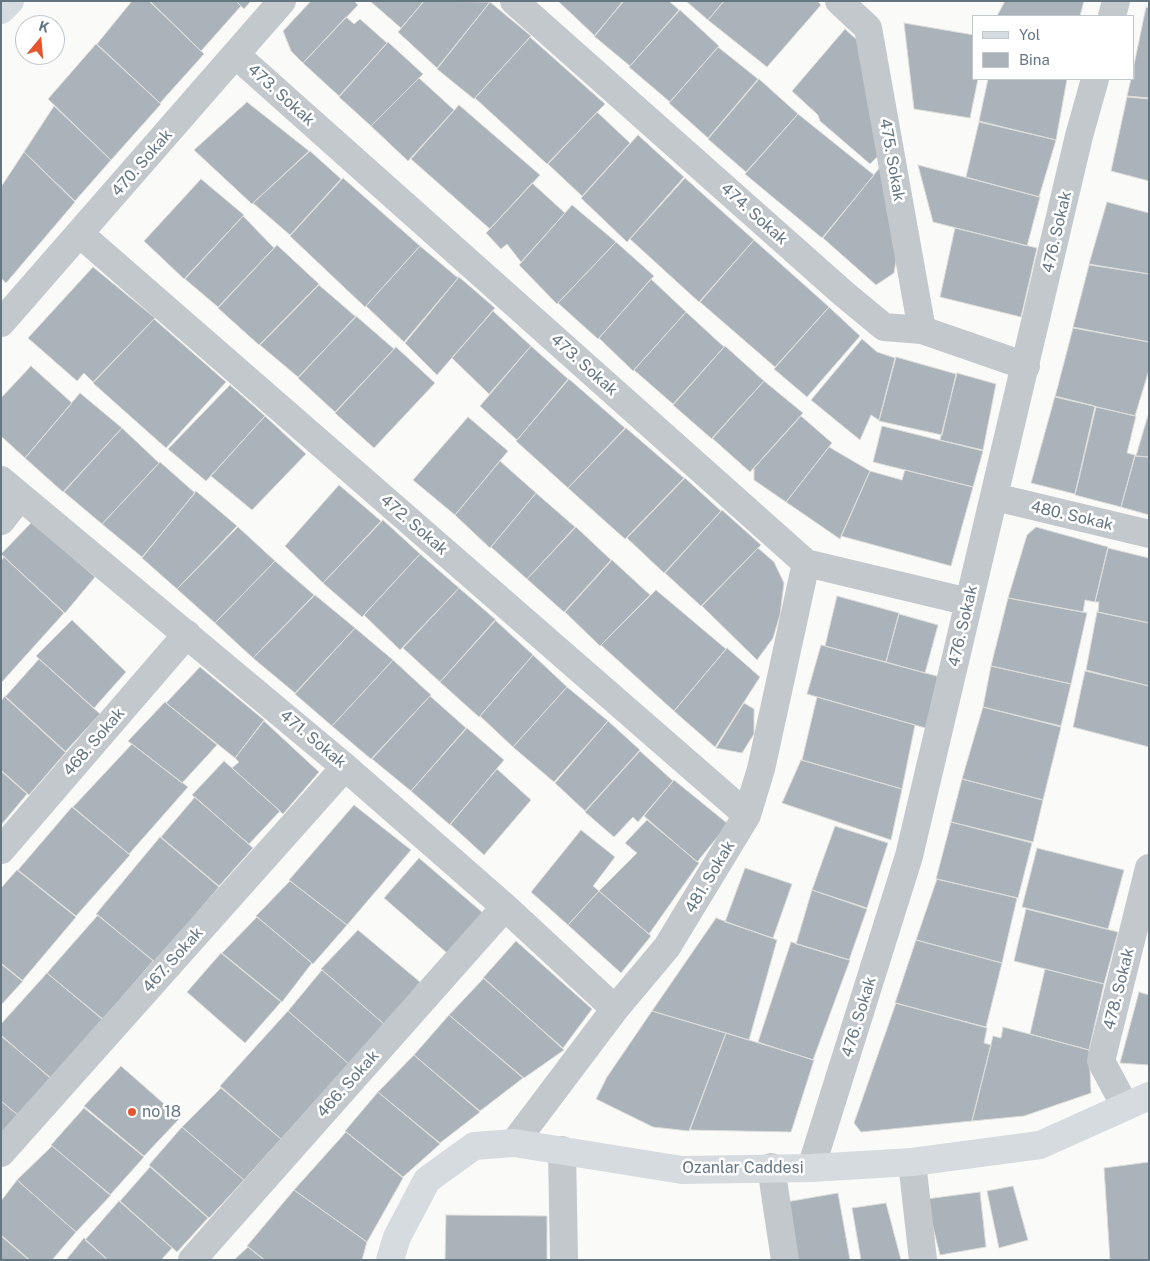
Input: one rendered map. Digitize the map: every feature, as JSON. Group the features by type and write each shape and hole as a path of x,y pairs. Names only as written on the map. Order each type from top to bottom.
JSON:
{"main road":[{"path":"1,10 10,1"},
{"name":"Ozanlar Caddesi","path":"390,1260 397,1237 427,1180 474,1146 514,1143 682,1170 771,1167 811,1168 912,1162 1040,1145 1137,1101"}],"street":[{"name":"470. Sokak","path":"1,323 282,1"},
{"name":"474. Sokak","path":"514,1 884,327 922,330 1026,366"},
{"name":"475. Sokak","path":"839,1 868,28 922,330"},
{"path":"1112,15 1116,1"},
{"name":"473. Sokak","path":"236,55 806,563 969,602"},
{"name":"476. Sokak","path":"811,1168 909,856 1079,136 1095,80"},
{"name":"472. Sokak","path":"80,234 747,815"},
{"path":"1,521 11,488"},
{"name":"471. Sokak","path":"11,488 345,767 505,907 615,1009"},
{"name":"480. Sokak","path":"994,497 1149,534"},
{"name":"481. Sokak","path":"514,1143 615,1009 667,947 747,815 761,769 806,563"},
{"name":"468. Sokak","path":"1,850 187,634"},
{"name":"467. Sokak","path":"1,1153 345,767"},
{"name":"478. Sokak","path":"1137,1101 1101,1061 1149,868"},
{"name":"466. Sokak","path":"192,1260 505,907"},
{"path":"562,1150 564,1260"},
{"path":"912,1162 923,1260"},
{"path":"771,1167 785,1260"}],"building":[{"path":"132,1 149,1 204,54 160,103 97,44"},
{"path":"150,1 236,1 241,6 201,51"},
{"path":"236,1 251,1 244,9"},
{"path":"311,1 354,1 358,5 303,63 291,51 283,31"},
{"path":"370,1 424,1 401,28"},
{"path":"424,1 490,2 437,68 398,32"},
{"path":"558,1 623,1 595,36"},
{"path":"624,1 669,1 679,10 630,66 594,36"},
{"path":"686,1 724,1 708,20"},
{"path":"724,1 817,1 821,5 767,67 708,20"},
{"path":"1005,1 1084,1 1080,15 998,15"},
{"path":"490,2 531,36 474,99 437,69"},
{"path":"1146,7 1149,8 1149,98 1127,96 1131,80 1135,80 1135,60"},
{"path":"680,10 719,46 670,102 629,67"},
{"path":"346,17 354,24 360,19 387,43 339,96 303,63"},
{"path":"904,23 972,35 972,80 978,80 970,118 914,109"},
{"path":"845,29 857,40 879,155 870,164 820,121 818,115 792,91"},
{"path":"530,37 605,104 547,164 475,98"},
{"path":"388,42 423,74 371,126 339,97"},
{"path":"96,44 161,104 111,160 48,99"},
{"path":"718,47 758,79 708,138 669,103"},
{"path":"419,78 454,110 408,161 371,126"},
{"path":"759,79 798,114 746,172 708,139"},
{"path":"988,80 1067,80 1056,140 979,121"},
{"path":"1127,97 1149,99 1149,181 1111,171"},
{"path":"247,102 309,151 252,204 194,150"},
{"path":"459,105 540,175 490,229 411,159"},
{"path":"54,106 111,160 75,201 24,152"},
{"path":"597,112 630,143 582,196 548,164"},
{"path":"798,114 874,175 822,238 745,174"},
{"path":"979,122 1056,140 1039,197 966,177"},
{"path":"638,135 684,177 627,242 581,198"},
{"path":"310,151 341,179 290,235 253,203"},
{"path":"24,152 75,202 6,283 1,278 1,187"},
{"path":"918,165 1040,197 1027,246 933,222"},
{"path":"881,166 897,255 894,273 876,285 823,238"},
{"path":"343,178 420,246 365,307 290,236"},
{"path":"685,178 754,240 699,302 630,239"},
{"path":"201,179 244,215 184,279 144,241"},
{"path":"532,183 565,213 521,262 507,244 501,249 486,233"},
{"path":"1107,202 1149,213 1149,274 1089,264"},
{"path":"572,205 616,242 557,304 519,265"},
{"path":"243,216 274,248 218,307 185,279"},
{"path":"955,228 1037,248 1021,317 940,297"},
{"path":"754,240 829,307 775,367 700,302"},
{"path":"616,242 654,276 598,339 558,303"},
{"path":"277,245 319,284 259,345 218,308"},
{"path":"420,246 458,278 404,342 366,306"},
{"path":"1089,265 1149,274 1149,342 1073,327"},
{"path":"93,267 155,318 93,382 84,373 77,381 28,338"},
{"path":"459,277 495,308 437,375 405,343"},
{"path":"651,279 686,312 633,371 599,338"},
{"path":"319,285 356,317 298,377 260,345"},
{"path":"829,307 860,336 807,397 774,369"},
{"path":"493,311 531,346 489,394 452,358"},
{"path":"686,312 724,347 673,404 634,370"},
{"path":"356,316 394,349 335,412 298,378"},
{"path":"154,319 226,382 166,448 93,383"},
{"path":"1073,328 1149,342 1149,370 1135,416 1055,397"},
{"path":"862,339 877,352 895,358 879,420 871,415 860,440 811,400"},
{"path":"531,346 568,379 517,440 480,406"},
{"path":"725,346 764,381 712,439 673,405"},
{"path":"396,347 435,383 374,448 335,413"},
{"path":"896,357 956,374 942,435 879,421"},
{"path":"31,366 72,403 25,458 1,436 1,398"},
{"path":"957,373 996,384 983,450 940,440"},
{"path":"569,379 625,428 568,488 516,441"},
{"path":"764,381 803,413 750,472 712,438"},
{"path":"230,385 265,416 206,481 168,449"},
{"path":"80,393 122,428 63,492 25,458"},
{"path":"1055,396 1095,406 1075,494 1031,483"},
{"path":"1096,407 1136,416 1127,453 1135,455 1121,507 1075,495"},
{"path":"1149,412 1149,457 1136,456"},
{"path":"265,416 306,454 252,510 211,476"},
{"path":"801,416 832,443 786,502 754,480 754,468"},
{"path":"468,417 508,451 455,515 413,480"},
{"path":"882,426 983,451 973,487 873,462"},
{"path":"122,428 159,463 102,524 64,492"},
{"path":"626,428 684,478 625,539 568,488"},
{"path":"829,447 870,471 840,539 786,502"},
{"path":"1135,456 1149,457 1149,515 1121,507"},
{"path":"500,461 536,493 490,548 455,515"},
{"path":"160,462 195,493 142,557 102,524"},
{"path":"905,470 973,487 951,566 841,536 870,471 902,480"},
{"path":"685,478 721,511 664,573 627,538"},
{"path":"339,485 381,521 323,583 285,546"},
{"path":"196,491 237,526 177,589 142,558"},
{"path":"536,493 575,527 527,579 491,547"},
{"path":"722,510 761,545 701,606 665,573"},
{"path":"383,520 420,554 362,617 323,583"},
{"path":"32,522 95,577 65,613 1,554"},
{"path":"238,527 275,561 215,623 177,589"},
{"path":"576,527 611,560 564,612 527,579"},
{"path":"1036,527 1108,547 1095,602 1085,600 1083,612 1008,598 1027,535"},
{"path":"758,548 774,562 784,583 780,615 773,638 757,660 702,606"},
{"path":"1108,548 1149,558 1149,623 1098,612 1099,602 1095,602"},
{"path":"420,554 459,588 400,650 364,615"},
{"path":"4,557 64,613 1,683 1,561"},
{"path":"612,560 650,595 600,646 565,612"},
{"path":"275,561 314,595 253,658 215,623"},
{"path":"459,588 496,620 440,682 403,648"},
{"path":"656,590 726,649 674,711 601,645"},
{"path":"315,595 355,628 295,693 253,658"},
{"path":"837,596 899,613 886,662 825,646"},
{"path":"1008,598 1087,613 1071,684 991,666"},
{"path":"1097,612 1149,623 1149,686 1086,670"},
{"path":"899,614 938,625 925,673 886,662"},
{"path":"72,620 126,672 94,708 36,656"},
{"path":"495,620 533,655 479,717 440,682"},
{"path":"355,628 393,660 332,726 295,694"},
{"path":"821,645 944,678 929,729 807,694"},
{"path":"727,648 760,677 715,747 674,711"},
{"path":"533,655 567,687 513,747 480,716"},
{"path":"39,659 100,714 65,752 5,697"},
{"path":"393,660 431,695 371,759 332,726"},
{"path":"991,666 1071,684 1061,726 983,707"},
{"path":"200,667 264,720 235,758 166,703"},
{"path":"1085,671 1149,686 1149,747 1073,727"},
{"path":"567,687 608,721 554,782 513,747"},
{"path":"5,696 66,752 29,795 1,770 1,701"},
{"path":"430,696 466,728 411,791 372,759"},
{"path":"817,697 915,725 902,789 802,760"},
{"path":"165,702 217,745 182,783 128,741"},
{"path":"744,703 754,709 754,734 742,753 716,748"},
{"path":"983,707 1061,727 1043,800 962,779"},
{"path":"264,721 319,772 283,814 232,768 239,762 235,758"},
{"path":"608,721 640,750 585,811 555,783"},
{"path":"467,728 504,760 450,825 411,791"},
{"path":"132,744 188,787 129,854 73,807"},
{"path":"640,751 673,781 638,822 633,817 614,837 585,812"},
{"path":"801,760 902,789 891,840 782,803"},
{"path":"224,761 280,811 249,844 192,795"},
{"path":"497,769 531,800 484,855 450,824"},
{"path":"1,771 27,794 1,825"},
{"path":"962,779 1043,800 1033,842 951,822"},
{"path":"674,780 728,824 697,862 644,816"},
{"path":"195,797 253,848 219,886 161,837"},
{"path":"354,805 411,850 347,925 289,880"},
{"path":"72,807 130,855 76,916 18,870"},
{"path":"647,820 699,863 649,934 599,891 637,853 625,843"},
{"path":"951,822 1032,843 1018,898 936,879"},
{"path":"835,826 888,843 867,908 812,890"},
{"path":"581,830 615,857 593,886 599,891 568,925 531,892"},
{"path":"160,837 219,887 155,962 96,914"},
{"path":"1037,848 1124,870 1108,929 1022,907"},
{"path":"419,858 483,913 447,953 384,898"},
{"path":"745,868 792,884 773,938 725,922"},
{"path":"17,870 76,917 22,981 1,964 1,888"},
{"path":"937,879 1017,898 1002,963 916,940"},
{"path":"290,881 347,925 313,964 256,916"},
{"path":"812,890 867,909 849,960 796,944"},
{"path":"599,891 651,936 621,973 568,925"},
{"path":"1026,909 1118,932 1104,984 1014,961"},
{"path":"98,915 153,961 103,1020 47,973"},
{"path":"257,917 312,963 282,1002 222,953"},
{"path":"716,918 777,940 749,1040 652,1011"},
{"path":"358,930 420,982 385,1025 321,969"},
{"path":"916,940 1002,963 986,1027 895,1003"},
{"path":"516,941 592,1009 563,1048 483,978"},
{"path":"791,942 850,960 813,1060 758,1042"},
{"path":"221,953 281,1002 245,1043 187,992"},
{"path":"1,963 23,981 1,1005"},
{"path":"1045,969 1104,984 1089,1050 1030,1034"},
{"path":"322,970 384,1024 350,1065 288,1011"},
{"path":"47,973 104,1020 50,1078 1,1035 1,1024"},
{"path":"484,978 564,1050 524,1078 449,1015"},
{"path":"1139,992 1149,995 1149,1065 1120,1063"},
{"path":"896,1003 987,1028 984,1043 991,1045 972,1121 861,1132 854,1123"},
{"path":"288,1011 349,1064 281,1139 220,1086"},
{"path":"652,1011 726,1033 689,1131 653,1127 596,1099 607,1077"},
{"path":"449,1015 523,1078 480,1111 414,1055"},
{"path":"1003,1027 1089,1050 1091,1093 1024,1116 972,1121 993,1036 1001,1038"},
{"path":"726,1033 814,1060 791,1132 690,1130"},
{"path":"1,1036 51,1078 19,1116 1,1101"},
{"path":"414,1055 480,1112 440,1143 378,1092"},
{"name":"no 18","path":"121,1066 180,1118 144,1156 84,1106"},
{"path":"221,1088 281,1139 244,1180 182,1127"},
{"path":"378,1092 440,1144 403,1177 345,1131"},
{"path":"1,1101 19,1116 1,1135"},
{"path":"84,1108 144,1157 110,1195 51,1145"},
{"path":"182,1127 244,1180 209,1218 149,1165"},
{"path":"346,1132 403,1178 367,1242 294,1190"},
{"path":"52,1146 111,1195 76,1232 17,1180"},
{"path":"1149,1162 1149,1260 1110,1260 1104,1168"},
{"path":"150,1167 208,1218 177,1252 120,1201"},
{"path":"17,1180 76,1232 52,1260 30,1260 1,1235 1,1201"},
{"path":"1013,1186 1028,1240 999,1248 987,1191"},
{"path":"294,1190 367,1242 362,1260 265,1260 247,1246"},
{"path":"980,1192 986,1247 940,1255 926,1199"},
{"path":"838,1193 850,1260 796,1260 786,1202"},
{"path":"119,1201 172,1248 161,1260 108,1260 85,1240"},
{"path":"886,1203 901,1260 861,1260 852,1208"},
{"path":"446,1215 547,1216 547,1260 445,1260"},
{"path":"1,1236 29,1260 1,1260"},
{"path":"84,1238 108,1260 66,1260"},
{"path":"248,1247 264,1260 234,1260"}],"place":[{"name":"no 18","path":"132,1112"}]}
